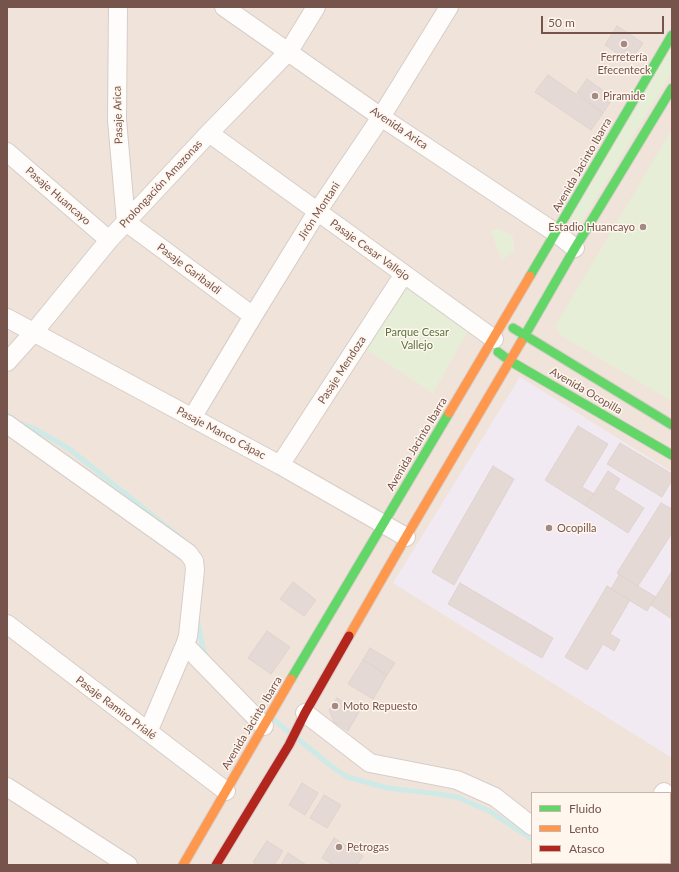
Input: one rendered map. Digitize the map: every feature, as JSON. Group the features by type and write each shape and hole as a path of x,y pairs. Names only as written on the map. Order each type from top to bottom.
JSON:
{"street":[{"name":"Pasaje Arica","path":"118,7 117,120 126,222"},
{"name":"Avenida Arica","path":"224,7 289,51 381,117 556,233 575,248"},
{"name":"Prolongación Amazonas","path":"7,362 34,332 109,240 209,133 289,51 316,7"},
{"name":"Jirón Montani","path":"192,418 317,212 381,117 449,7"},
{"name":"Avenida Jacinto Ibarra","path":"183,865 672,35"},
{"path":"216,865 289,745 304,715 406,537 525,336 575,248 672,88"},
{"name":"Pasaje Cesar Vallejo","path":"209,133 404,274 491,342"},
{"name":"Pasaje Huancayo","path":"7,152 109,240"},
{"name":"Pasaje Garibaldi","path":"126,222 253,316"},
{"name":"Pasaje Mendoza","path":"280,465 404,274"},
{"name":"Pasaje Manco Cápac","path":"7,318 280,465 406,537"},
{"name":"Avenida Ocopilla","path":"504,321 525,336 672,425"},
{"name":"Avenida Ocopilla","path":"491,342 510,361 672,455"},
{"path":"7,424 188,553 194,561 195,570 188,636 148,732"},
{"name":"Pasaje Ramiro Prialé","path":"7,624 226,791"},
{"path":"185,645 266,722"},
{"path":"304,715 370,763 457,780 495,797 531,825"},
{"path":"9,792 128,865"}],"shaded area":[{"path":"7,7 672,7 672,865 7,865"},
{"name":"Ocopilla","path":"520,377 672,472 672,758 393,583"}],"green space":[{"path":"672,42 672,72 580,225 567,217"},
{"name":"Estadio Huancayo","path":"672,129 672,401 560,335 556,325"},
{"path":"497,228 513,236 514,251 502,260 491,232"},
{"name":"Parque Cesar Vallejo","path":"407,287 469,329 433,393 364,348"}],"building":[{"name":"Ferretería Efecenteck","path":"617,26 643,43 630,62 605,45"},
{"path":"548,75 603,113 591,130 535,92"},
{"name":"Piramide","path":"587,79 613,98 603,113 577,93"},
{"path":"578,426 608,444 582,487 594,494 586,506 545,480"},
{"path":"620,443 672,474 672,480 662,497 607,464"},
{"path":"493,466 514,479 454,585 432,572"},
{"path":"608,471 620,479 614,489 644,508 628,533 586,506"},
{"path":"661,503 672,509 672,533 638,586 617,573"},
{"path":"672,571 672,619 651,605"},
{"path":"619,575 656,597 647,611 611,589"},
{"path":"293,582 316,600 304,616 280,599"},
{"path":"460,583 553,638 542,658 448,604"},
{"path":"607,586 630,600 610,634 620,640 614,651 603,644 587,670 565,657"},
{"path":"267,631 290,647 271,674 248,658"},
{"path":"370,648 395,663 387,675 363,660"},
{"path":"363,660 387,675 373,699 348,684"},
{"path":"337,698 359,712 348,731 334,722 329,710"},
{"path":"302,783 318,793 305,815 289,805"},
{"name":"Petrogas","path":"324,795 341,805 327,828 310,818"},
{"name":"Petrogas","path":"334,838 363,856 357,865 333,865 322,858"},
{"path":"267,841 283,851 274,865 257,865 253,862"},
{"path":"288,853 305,864 281,865"}],"waterway":[{"path":"7,414 18,423 33,428 68,448 182,539"},
{"path":"197,618 203,649 207,658"},
{"path":"273,719 290,733"},
{"path":"298,739 347,777 388,788 457,797 489,811 531,838"}],"traffic: fast":[{"path":"530,276 672,35"},
{"path":"521,342 575,248 672,88"},
{"path":"513,328 672,425"},
{"path":"498,352 510,361 672,455"},
{"path":"291,679 449,413"}],"traffic: slow":[{"path":"449,413 530,276"},
{"path":"349,636 521,342"},
{"path":"183,865 291,679"}],"traffic: jam":[{"path":"216,865 289,745 305,713 349,636"}],"place":[{"name":"Ferretería Efecenteck","path":"624,44"},
{"name":"Piramide","path":"595,96"},
{"name":"Estadio Huancayo","path":"643,227"},
{"name":"Ocopilla","path":"549,528"},
{"name":"Moto Repuesto","path":"335,706"},
{"name":"Petrogas","path":"339,847"}]}
